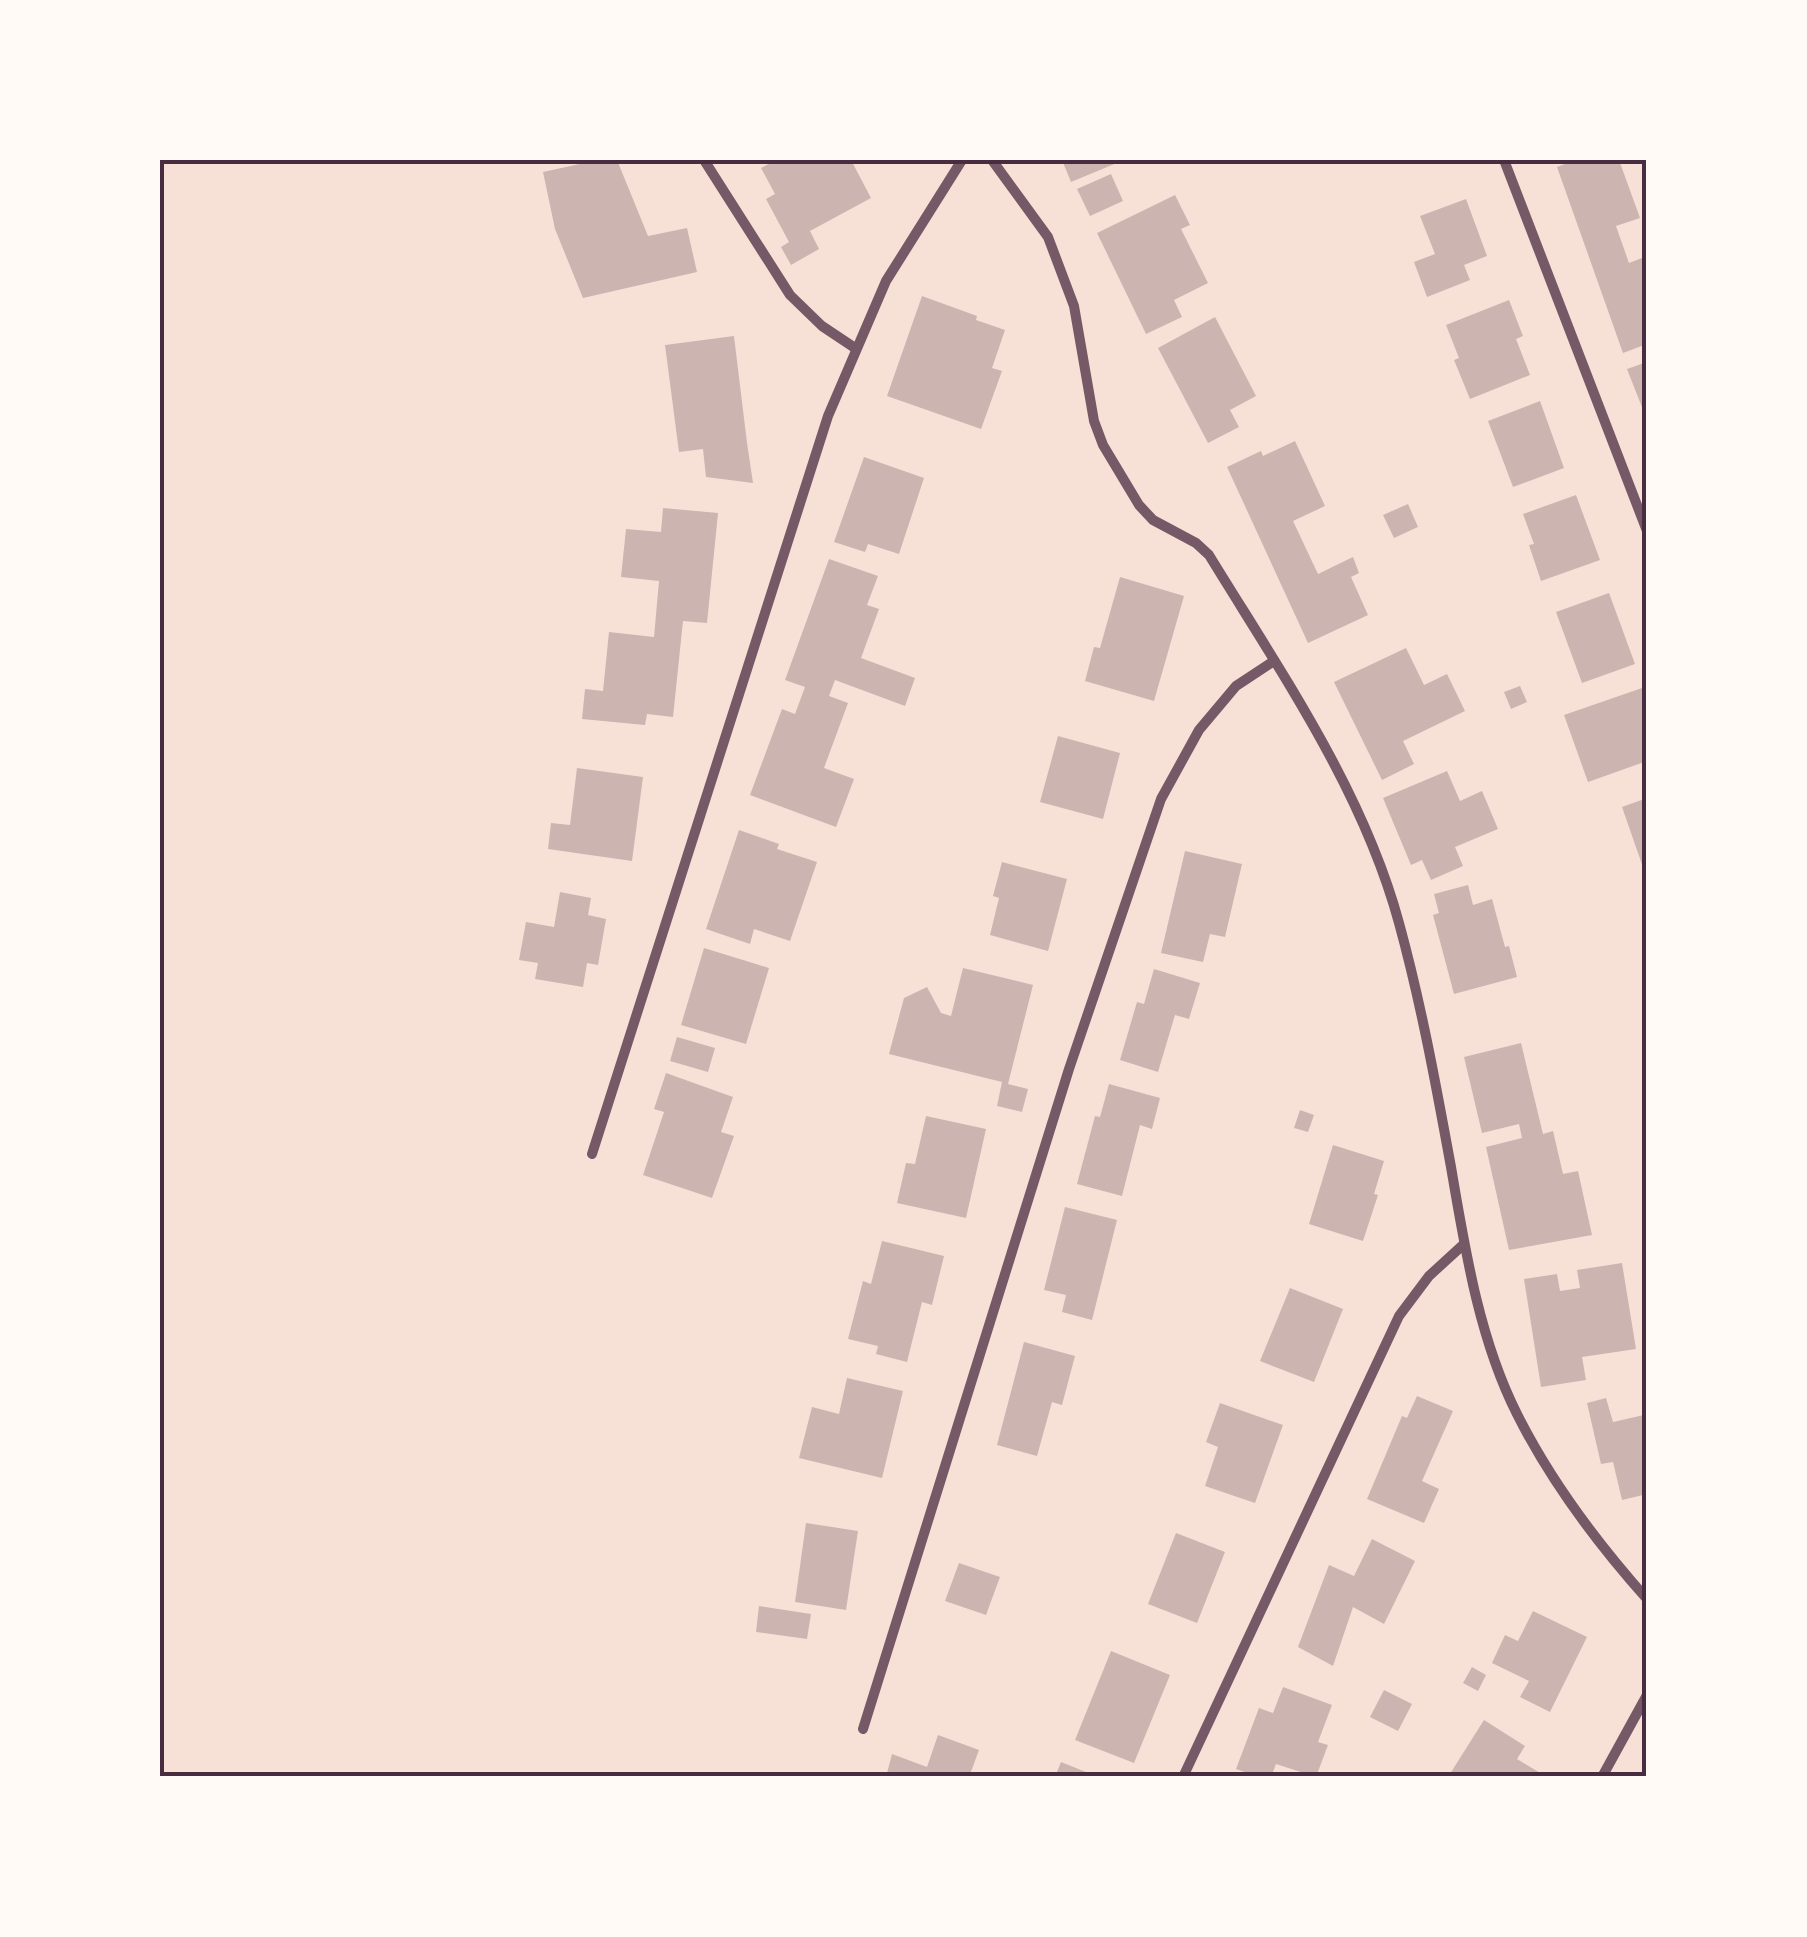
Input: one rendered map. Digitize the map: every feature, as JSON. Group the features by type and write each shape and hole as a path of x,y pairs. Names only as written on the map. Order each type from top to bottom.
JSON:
{"street":[{"path":"704,160 790,295 822,326 855,348"},
{"path":"592,1154 828,416 886,281 962,160"},
{"path":"992,160 1048,237 1074,306 1094,420 1103,445 1153,520 1196,543 1209,555 1332,761 1371,845 1399,921 1438,1098 1464,1244 1490,1343 1516,1413 1558,1482 1606,1551 1647,1599"},
{"path":"1504,160 1647,531"},
{"path":"863,1729 1080,1035 1160,799 1199,730 1236,686 1274,661"},
{"path":"1184,1777 1399,1316 1430,1276 1464,1244"},
{"path":"1602,1777 1647,1695"}],"building":[{"path":"598,160 617,160 648,236 687,228 697,272 583,298 555,229 543,172"},
{"path":"776,160 851,160 871,198 810,231 819,249 791,265 781,247 789,242 766,199 775,194 761,168"},
{"path":"1062,160 1124,160 1071,182"},
{"path":"1575,160 1619,160 1640,218 1616,226 1629,263 1647,256 1647,344 1623,353 1557,167"},
{"path":"1111,174 1123,201 1090,216 1077,189"},
{"path":"1175,195 1190,225 1181,229 1208,283 1174,300 1182,317 1146,334 1097,233"},
{"path":"1466,199 1487,256 1464,265 1470,280 1427,297 1414,262 1435,254 1420,216"},
{"path":"922,296 1005,330 992,368 1002,371 981,429 887,396"},
{"path":"1509,300 1523,336 1516,339 1530,375 1470,399 1454,360 1459,358 1446,325"},
{"path":"1215,317 1256,396 1230,410 1239,427 1208,443 1158,348"},
{"path":"734,336 753,483 706,477 703,449 679,452 665,345"},
{"path":"1647,362 1647,420 1627,369"},
{"path":"1540,401 1564,468 1513,487 1488,421"},
{"path":"1295,441 1325,506 1293,521 1318,574 1353,557 1359,573 1351,577 1368,615 1308,643 1227,467"},
{"path":"864,457 924,478 899,554 868,544 865,552 834,542"},
{"path":"1576,495 1600,560 1541,581 1523,514"},
{"path":"1408,504 1418,527 1394,538 1383,515"},
{"path":"663,508 718,513 707,623 683,621 673,717 647,714 645,725 582,719 585,689 603,691 609,632 654,637 659,581 621,577 626,529 661,532"},
{"path":"829,559 878,576 867,605 879,609 861,658 915,678 905,706 835,680 829,696 848,703 824,768 854,779 836,827 750,795 782,709 795,714 805,687 785,680"},
{"path":"1120,577 1184,596 1154,701 1085,681 1094,647 1100,648"},
{"path":"1609,593 1635,664 1582,683 1556,612"},
{"path":"1406,648 1424,685 1447,674 1465,711 1403,741 1414,764 1382,780 1334,682"},
{"path":"1520,686 1527,702 1511,709 1504,692"},
{"path":"1642,688 1647,702 1647,761 1588,782 1564,715"},
{"path":"1058,736 1120,753 1103,819 1040,802"},
{"path":"577,768 643,777 632,861 548,849 551,823 570,825"},
{"path":"1447,771 1460,801 1482,791 1498,829 1455,847 1463,866 1431,880 1422,860 1411,865 1383,798"},
{"path":"1647,798 1647,876 1646,876 1622,807"},
{"path":"739,830 779,844 777,849 817,862 790,941 754,929 750,944 706,929"},
{"path":"1185,851 1242,864 1225,937 1210,934 1203,962 1161,953"},
{"path":"1002,862 1067,879 1048,951 990,935 999,898 993,896"},
{"path":"1468,885 1473,905 1492,899 1517,977 1454,994 1433,915 1439,913 1434,894"},
{"path":"560,892 591,898 588,915 606,919 598,965 587,963 583,987 535,979 538,963 519,960 526,922 554,927"},
{"path":"704,948 769,968 746,1044 681,1025"},
{"path":"963,968 1033,985 1008,1084 1028,1089 1022,1112 997,1106 1002,1082 889,1054 904,998 927,987 941,1013 951,1016"},
{"path":"1154,969 1200,983 1189,1019 1175,1015 1158,1072 1120,1060 1137,1002 1144,1004"},
{"path":"677,1037 715,1048 708,1072 670,1061"},
{"path":"1521,1043 1543,1134 1553,1131 1563,1174 1578,1171 1592,1235 1509,1250 1486,1147 1522,1138 1519,1124 1482,1133 1464,1057"},
{"path":"666,1073 733,1097 721,1132 734,1136 712,1198 643,1175 664,1112 654,1109"},
{"path":"1109,1084 1160,1098 1152,1129 1140,1125 1122,1196 1077,1184 1095,1116 1100,1117"},
{"path":"1300,1110 1314,1115 1308,1132 1294,1128"},
{"path":"926,1116 986,1129 966,1218 897,1203 906,1163 915,1164"},
{"path":"1333,1145 1384,1161 1363,1241 1309,1224"},
{"path":"1065,1207 1117,1220 1092,1320 1062,1312 1066,1295 1044,1290"},
{"path":"882,1241 944,1256 932,1305 922,1302 907,1362 876,1354 878,1346 848,1339 863,1281 871,1284"},
{"path":"1622,1263 1636,1349 1582,1357 1586,1380 1541,1387 1524,1279 1557,1274 1560,1291 1580,1288 1577,1270"},
{"path":"1290,1288 1343,1309 1314,1382 1260,1361"},
{"path":"1024,1342 1075,1356 1062,1405 1052,1402 1037,1456 997,1445"},
{"path":"847,1378 903,1391 882,1478 799,1458 812,1407 839,1414"},
{"path":"1417,1396 1453,1411 1422,1481 1439,1489 1424,1523 1367,1499 1402,1416 1407,1418"},
{"path":"1606,1398 1613,1422 1644,1415 1647,1494 1622,1500 1613,1462 1601,1464 1587,1403"},
{"path":"1220,1403 1283,1425 1255,1503 1205,1486 1218,1447 1206,1442"},
{"path":"806,1523 858,1531 846,1610 795,1602"},
{"path":"1176,1533 1225,1552 1197,1623 1148,1604"},
{"path":"1372,1539 1415,1561 1384,1624 1353,1607 1333,1666 1298,1647 1329,1565 1354,1576"},
{"path":"959,1563 1000,1577 986,1615 945,1601"},
{"path":"759,1606 811,1614 807,1639 756,1632"},
{"path":"1533,1611 1587,1637 1550,1712 1520,1697 1529,1681 1492,1663 1505,1635 1518,1641"},
{"path":"1111,1651 1170,1675 1134,1763 1075,1740"},
{"path":"1472,1667 1486,1675 1478,1691 1463,1683"},
{"path":"1283,1687 1332,1705 1318,1742 1328,1745 1316,1777 1276,1764 1271,1777 1236,1769 1259,1708 1273,1713"},
{"path":"1384,1690 1412,1704 1398,1731 1370,1717"},
{"path":"1484,1720 1525,1746 1517,1759 1542,1774 1540,1777 1448,1777"},
{"path":"938,1735 979,1750 969,1777 886,1777 892,1754 927,1767"},
{"path":"1061,1762 1086,1772 1084,1777 1055,1777"}]}
